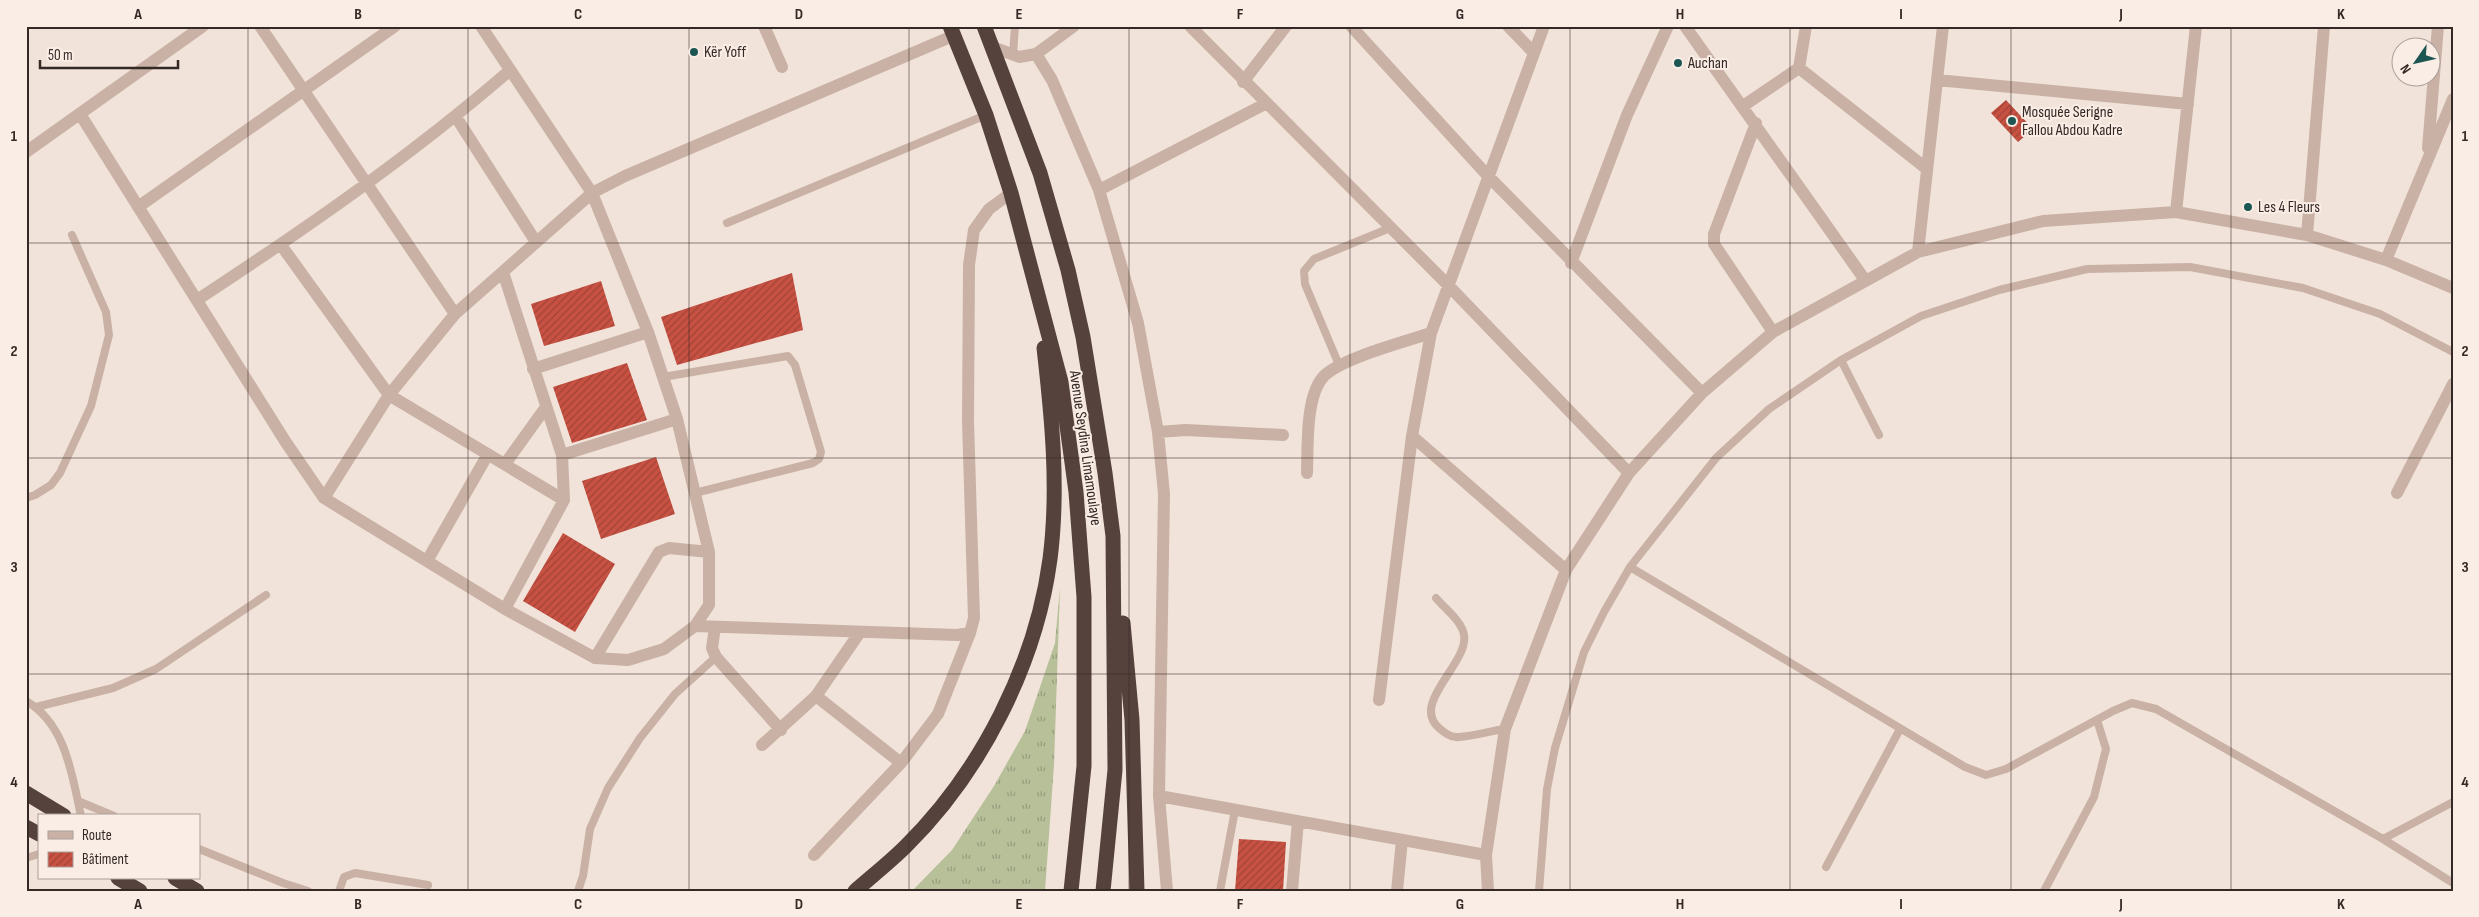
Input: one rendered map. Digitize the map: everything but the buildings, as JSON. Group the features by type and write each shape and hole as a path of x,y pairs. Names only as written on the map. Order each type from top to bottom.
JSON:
{"highway":[{"name":"Avenue Seydina Limamoulaye","path":"984,26 1040,173 1068,270 1084,337 1096,410 1113,536 1115,770 1103,891"},
{"name":"Avenue Seydina Limamoulaye","path":"952,31 986,115 1011,194 1061,382 1076,492 1084,597 1084,766 1071,891"},
{"path":"855,891 907,846 949,796 977,756 1000,714 1022,665 1038,614 1050,559 1053,427 1038,294"},
{"path":"1113,536 1129,686 1137,891"},
{"path":"26,793 61,814"},
{"path":"26,827 38,833"},
{"path":"121,880 140,891"},
{"path":"178,880 197,891"}],"street":[{"path":"26,152 203,26"},
{"path":"260,26 455,314"},
{"path":"138,208 395,26"},
{"path":"80,114 285,442 324,498 505,609 595,658 628,660 664,649 695,626 709,605 709,552 677,419 648,332 592,193 509,71 481,26"},
{"path":"764,26 782,67"},
{"path":"993,47 1024,57 1036,54 1074,26"},
{"path":"1190,26 1243,82 1447,284 1629,473"},
{"path":"1243,82 1286,26"},
{"path":"1351,26 1488,176 1571,263 1702,393"},
{"path":"1508,26 1534,53"},
{"path":"1379,700 1412,436 1431,333 1447,284 1544,26"},
{"path":"1571,263 1627,115 1668,26"},
{"path":"1685,26 1756,123 1865,280"},
{"path":"1743,106 1800,68 1806,26"},
{"path":"2176,212 2196,26"},
{"path":"2307,235 2324,26"},
{"path":"2426,162 2438,26"},
{"path":"1918,252 1937,80 1940,29"},
{"path":"324,498 389,395 455,314 592,193 625,176 952,31"},
{"path":"1036,54 1052,80 1099,190 1138,323 1158,432 1164,494 1160,796 1167,891"},
{"path":"1800,68 1927,169"},
{"path":"197,300 281,245 368,183 456,117 509,71"},
{"path":"1937,80 2188,104"},
{"path":"2386,260 2453,99"},
{"path":"1099,190 1265,104"},
{"path":"456,117 536,242"},
{"path":"1756,123 1714,234 1714,244 1773,332"},
{"path":"814,855 901,763 938,714 970,633 974,618 968,421 969,265 974,230 989,209 1011,194"},
{"path":"1488,891 1486,855 1505,729 1566,570 1629,473 1702,393 1773,332 1918,252 2043,221 2176,212 2307,235 2386,260 2453,288"},
{"path":"281,245 389,395 564,500"},
{"path":"503,272 562,455 564,500 505,609"},
{"path":"533,369 648,332"},
{"path":"1307,474 1309,417 1316,391 1323,377 1339,365 1431,333"},
{"path":"2397,493 2453,384"},
{"path":"505,464 546,407"},
{"path":"562,455 677,419"},
{"path":"1158,432 1186,430 1284,435"},
{"path":"1412,436 1566,570"},
{"path":"426,561 488,454"},
{"path":"595,658 660,552 669,548 709,552"},
{"path":"695,626 860,632 970,633"},
{"path":"715,627 712,648 716,657 781,730"},
{"path":"762,745 781,730 816,696 860,632"},
{"path":"816,696 901,763"},
{"path":"1160,796 1486,855"},
{"path":"1292,891 1298,821"},
{"path":"1397,891 1402,840"}],"lane":[{"path":"1013,55 1015,26"},
{"path":"727,222 986,115"},
{"path":"1339,365 1305,284 1304,271 1314,260 1390,228"},
{"path":"26,498 35,496 51,485 60,473 91,406 110,334 106,312 72,235"},
{"path":"1539,891 1547,789 1568,699 1584,652 1604,612 1630,567 1716,458 1769,409 1841,360 1921,316 1999,290 2087,269 2190,267 2304,288 2380,314 2453,352"},
{"path":"663,377 788,356 795,365 821,452 813,462 695,493"},
{"path":"1841,360 1879,435"},
{"path":"1630,567 1965,767 1986,775 2006,769 2096,720 2132,703 2156,710 2383,839 2453,884"},
{"path":"36,706 113,688 156,669 266,595"},
{"path":"1436,598 1464,634 1463,646 1437,692 1430,710 1435,724 1448,735 1458,738 1505,729"},
{"path":"578,891 583,876 590,829 608,788 640,738 675,694 716,657"},
{"path":"26,701 36,706 54,728 68,756 81,814"},
{"path":"2044,891 2094,797 2106,749 2096,720"},
{"path":"1826,866 1900,729"},
{"path":"78,802 109,814"},
{"path":"2383,839 2453,802"},
{"path":"1220,891 1234,810"},
{"path":"200,849 283,883 308,891"},
{"path":"26,858 38,854"},
{"path":"339,891 344,876 355,873 428,885"}],"green space":[{"path":"1060,587 1054,765 1045,891 912,891 952,850 994,786 1025,731 1055,643"}],"place":[{"name":"Kër Yoff","path":"694,52"},
{"name":"Auchan","path":"1678,63"},
{"name":"Mosquée Serigne Fallou Abdou Kadre","path":"2012,121"},
{"name":"Les 4 Fleurs","path":"2248,207"}]}
